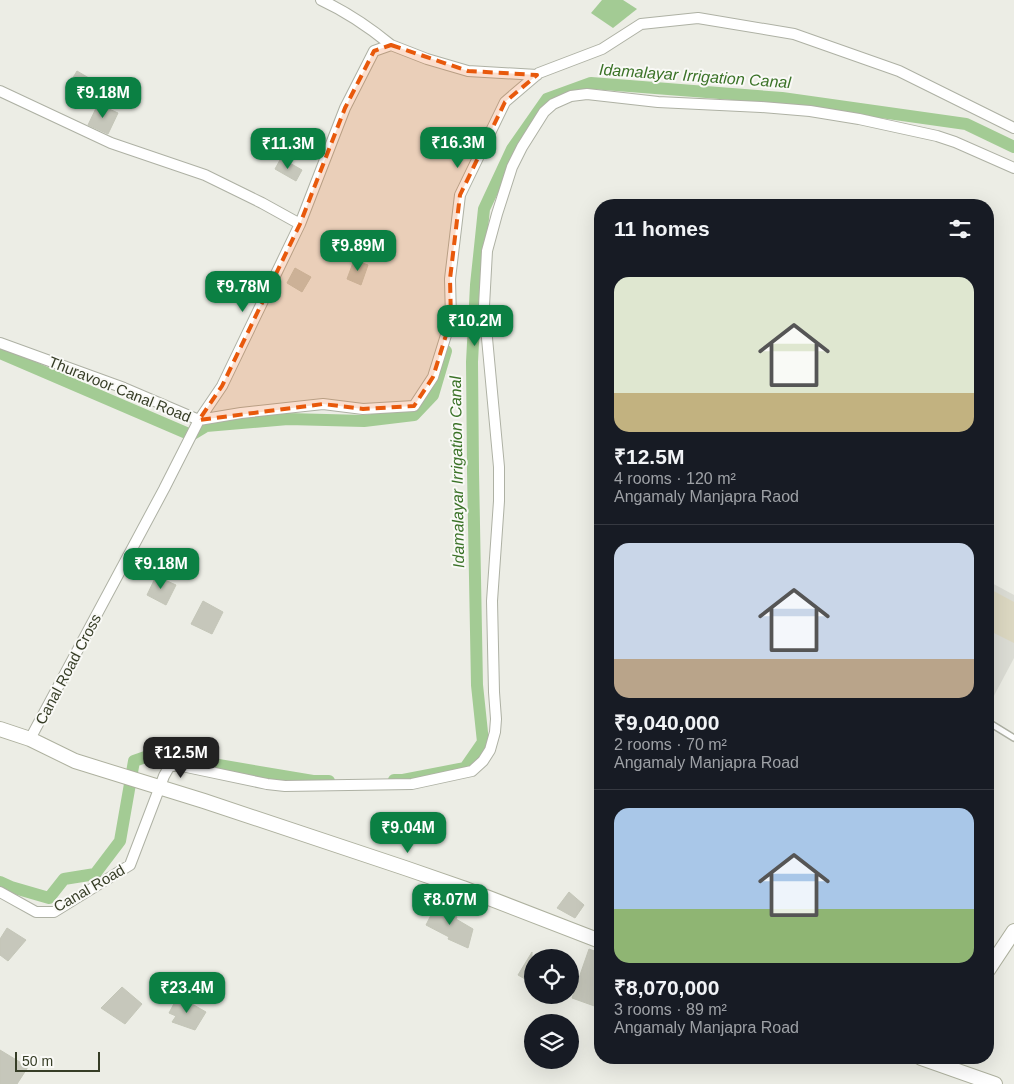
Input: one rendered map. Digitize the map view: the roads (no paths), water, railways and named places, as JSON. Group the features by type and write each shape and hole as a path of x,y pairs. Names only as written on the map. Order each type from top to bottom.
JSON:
{"main road":[{"path":"0,729 30,739 75,761 204,801 463,888 594,939"},
{"path":"994,961 1014,931"},
{"path":"941,1064 995,1084"}],"street":[{"path":"321,0 368,26 391,45 427,59 468,71 537,75"},
{"name":"Thuravoor Canal Road","path":"0,342 124,388 199,420 241,413 323,404 363,409 414,406 433,377 451,319 450,279 460,195 505,102 537,75 602,49 641,24 698,18 794,34 890,68 1014,128"},
{"name":"Canal Road Cross","path":"30,739 199,420 222,386 300,224 345,108 374,51 391,45"},
{"path":"0,91 112,143 205,175 300,224"},
{"name":"Canal Road","path":"0,892 36,912 54,912 130,865 156,786 169,767 177,765 267,784 286,786 412,784 472,771 483,761 490,750 496,719 492,602 499,501 499,467 484,306 487,252 512,167 544,112 553,104 571,96 587,94 658,102 810,111 938,136 1014,168"}],"lane":[{"path":"994,726 1014,738"}],"waterway":[{"name":"Idamalayar Irrigation Canal","path":"394,780 465,768 483,742 477,685 473,471 472,362 476,285 484,209 512,149 547,99 591,83 782,98 966,124 1014,147"},
{"path":"0,353 191,435 206,426 288,419 364,421 414,415 433,395 446,351"},
{"name":"Idamalayar Irrigation Canal","path":"0,882 49,898 64,879 95,874 120,841 134,761 154,754 313,781 329,781"}]}
